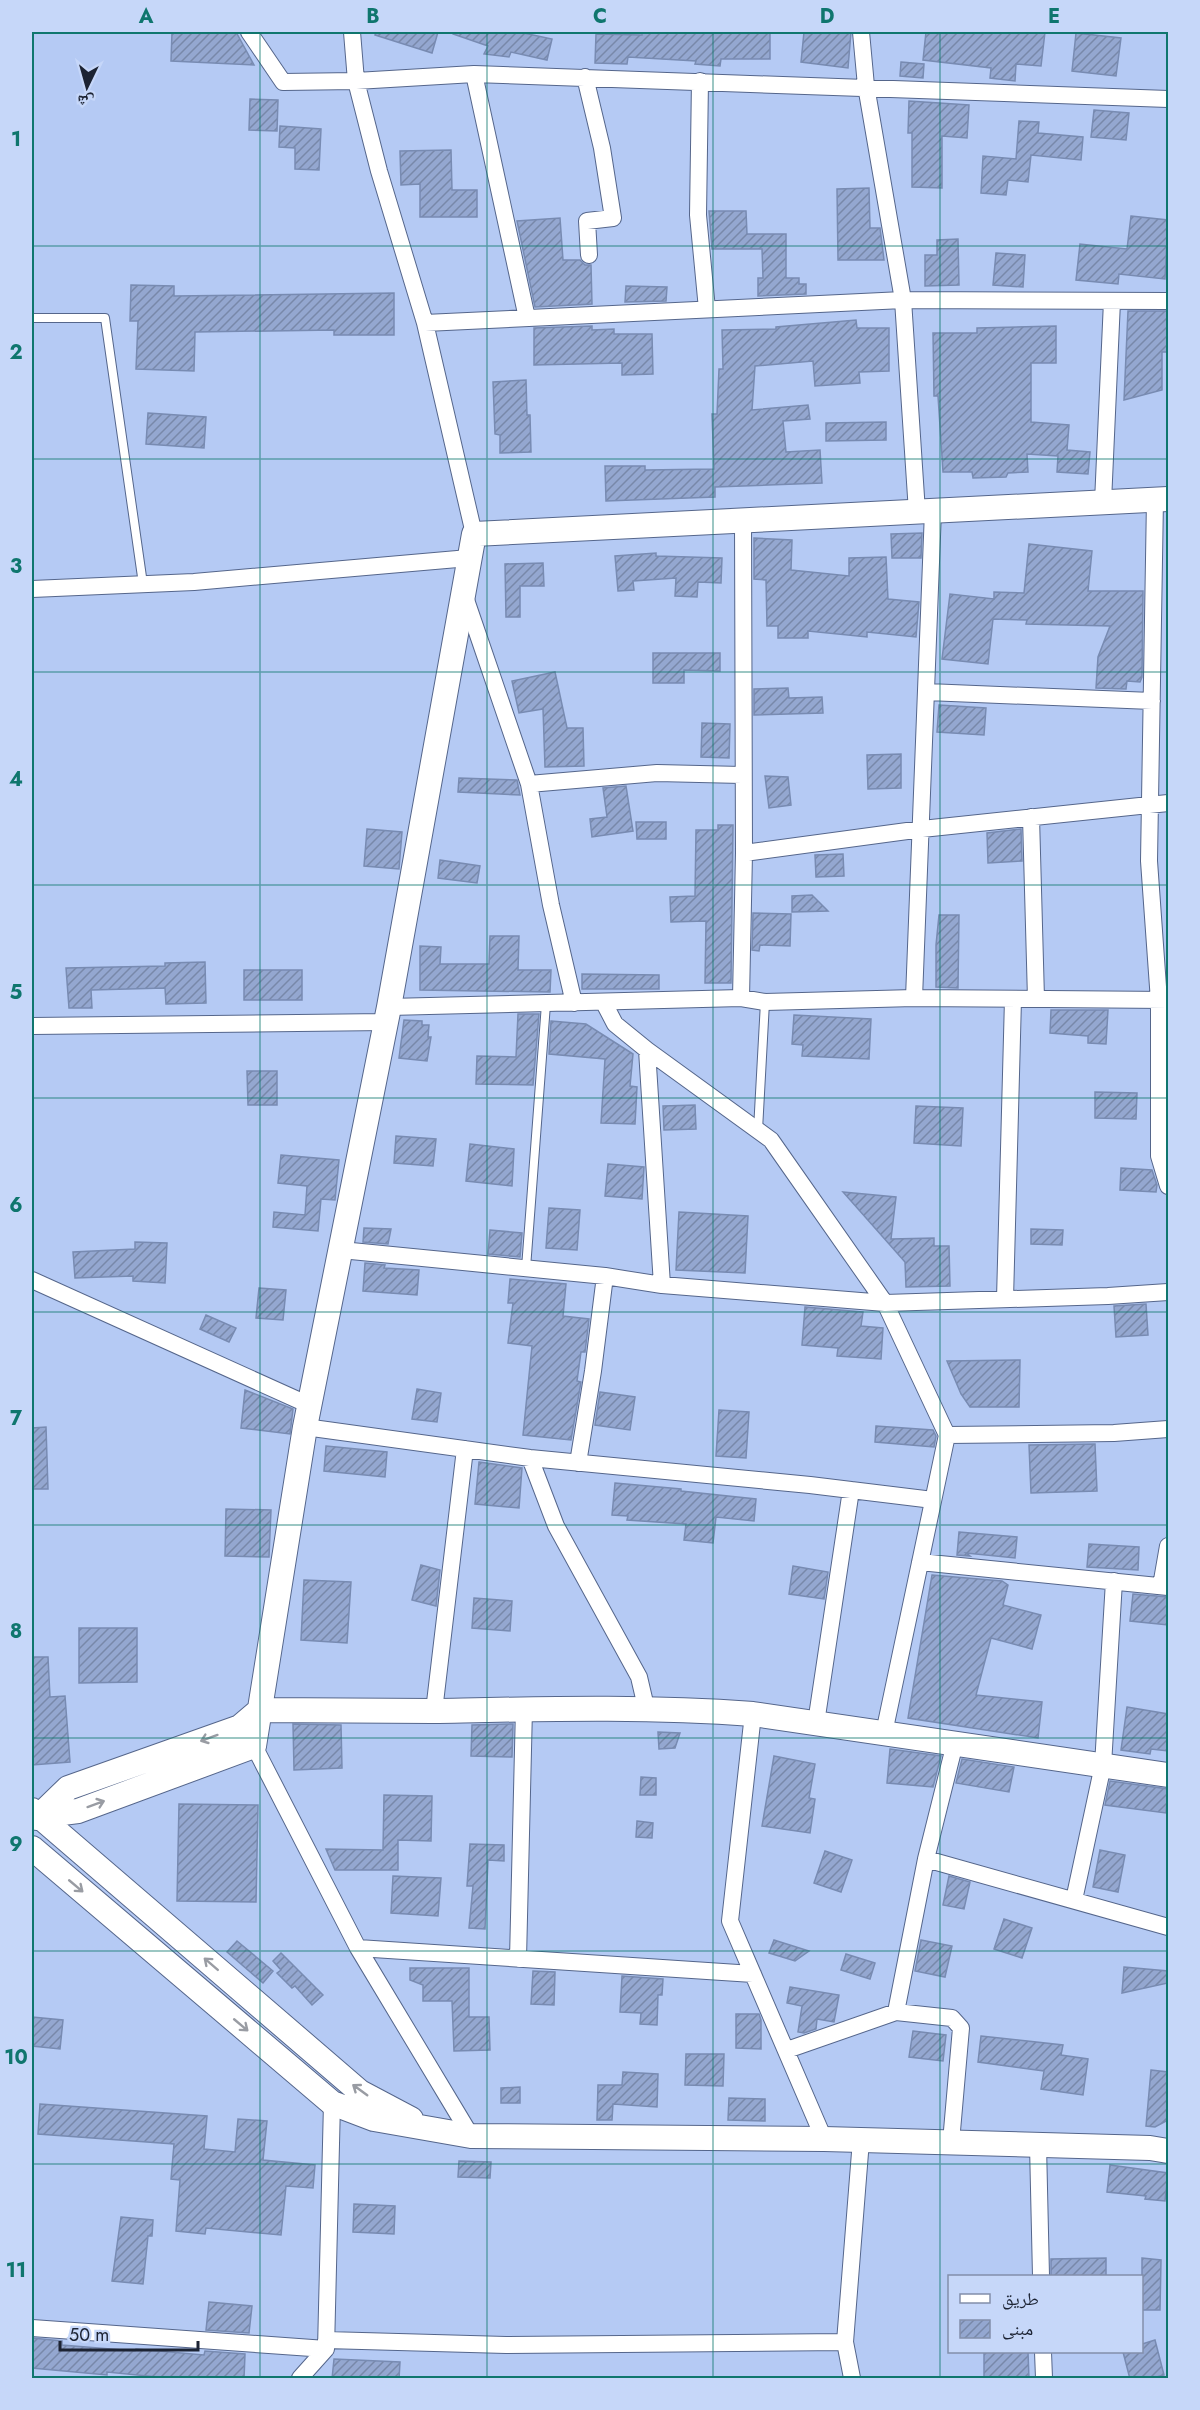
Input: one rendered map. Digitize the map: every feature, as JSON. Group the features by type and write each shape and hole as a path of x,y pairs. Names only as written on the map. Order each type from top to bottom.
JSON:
{"street":[{"path":"249,32 283,81 356,81 474,74 1168,99"},
{"path":"352,32 356,81 379,171 425,322 474,534 388,1015 307,1416 254,1746 358,1948 471,2136"},
{"path":"861,32 866,87 903,300 925,511 927,692 915,998"},
{"path":"474,74 527,318"},
{"path":"585,77 602,148 613,218 587,221 589,255"},
{"path":"700,81 698,215 707,309"},
{"path":"425,322 903,300 1168,301"},
{"path":"1103,502 1112,301"},
{"path":"474,534 1162,499 1152,701 1149,861 1164,1000 1159,1156 1168,1186"},
{"path":"741,998 744,854 743,520"},
{"path":"32,589 144,584 469,558"},
{"path":"464,591 529,784 551,905 574,1003"},
{"path":"927,692 1152,701"},
{"path":"529,784 657,773 742,775"},
{"path":"744,854 922,829 1168,803"},
{"path":"1030,817 1036,999"},
{"path":"32,1026 388,1015 546,1004 741,998 765,1002 915,998 1164,1000"},
{"path":"1005,1299 1013,999"},
{"path":"604,1003 615,1024 646,1050 771,1140 885,1303 947,1435 884,1733"},
{"path":"646,1050 662,1285"},
{"path":"341,1250 605,1276 662,1285 885,1303 1168,1292"},
{"path":"578,1462 605,1276"},
{"path":"32,1280 307,1416 465,1449 530,1458 933,1500"},
{"path":"947,1435 1168,1429"},
{"path":"434,1711 465,1449"},
{"path":"530,1458 556,1526 639,1677 646,1707"},
{"path":"816,1723 851,1490"},
{"path":"920,1562 1165,1587 1168,1546"},
{"path":"1074,1900 1103,1765 1114,1581"},
{"path":"34,1816 68,1788 240,1727 260,1710 434,1711 646,1707 753,1714 1168,1775"},
{"path":"518,1959 524,1708"},
{"path":"753,1714 730,1921 824,2139"},
{"path":"896,2012 926,1859 955,1743"},
{"path":"34,1816 78,1811 254,1746"},
{"path":"34,1816 360,2092 429,2129"},
{"path":"32,1848 333,2103 374,2119 471,2136 824,2139 1150,2148 1168,2151"},
{"path":"926,1859 1168,1927"},
{"path":"358,1948 753,1974"},
{"path":"787,2050 896,2012 952,2018 961,2028 951,2142"},
{"path":"300,2379 326,2345 333,2103"},
{"path":"852,2379 845,2342 861,2140"},
{"path":"1038,2145 1041,2275"},
{"path":"32,2328 326,2345 845,2342"},
{"path":"1043,2353 1044,2379"}],"lane":[{"path":"32,318 105,318 144,584"},
{"path":"758,1131 765,1002"},
{"path":"526,1268 546,1004"}],"building":[{"path":"172,32 236,32 254,65 171,61"},
{"path":"376,32 438,32 432,53 375,35"},
{"path":"453,32 519,32 552,39 547,60 511,52 509,57 484,54 488,46 453,34"},
{"path":"642,32 770,32 770,59 721,59 720,66 695,64 696,61 628,57 627,64 595,63 596,34 642,35"},
{"path":"804,32 851,32 848,68 801,62"},
{"path":"926,32 1045,32 1041,66 1016,64 1015,81 990,78 991,68 923,60"},
{"path":"1076,33 1121,38 1116,76 1072,71"},
{"path":"901,62 924,64 923,78 900,76"},
{"path":"250,99 278,100 277,131 249,130"},
{"path":"909,101 969,105 967,138 942,136 942,188 912,187 912,133 908,133"},
{"path":"1094,110 1129,113 1126,140 1091,137"},
{"path":"1019,121 1039,122 1038,133 1083,137 1081,160 1031,155 1028,182 1008,180 1006,195 981,193 983,156 1016,159"},
{"path":"280,126 321,129 319,170 295,169 295,148 279,147"},
{"path":"451,150 452,190 477,190 477,217 420,217 420,184 401,185 400,151"},
{"path":"869,188 870,228 880,228 884,260 838,260 837,189"},
{"path":"709,211 746,211 747,234 786,234 786,278 799,278 799,284 806,284 806,294 758,296 758,278 763,278 762,249 712,249"},
{"path":"1131,216 1168,220 1165,279 1119,274 1118,284 1076,280 1080,244 1127,249"},
{"path":"560,218 563,260 580,260 585,265 591,265 592,304 535,307 517,221"},
{"path":"958,239 959,285 925,286 925,255 937,255 937,240"},
{"path":"996,253 1025,255 1023,287 993,285"},
{"path":"131,285 174,286 174,296 394,293 394,335 334,335 334,330 195,332 194,371 136,369 138,321 130,321"},
{"path":"626,286 667,287 666,301 625,302"},
{"path":"1128,311 1168,311 1168,352 1162,352 1162,390 1124,400"},
{"path":"856,320 857,328 889,328 889,371 859,372 860,383 815,386 813,361 755,366 752,410 808,405 810,419 783,421 786,452 820,450 822,483 715,487 715,497 606,501 605,466 645,466 645,470 714,469 712,414 717,414 719,369 723,369 722,330 776,329 776,327"},
{"path":"592,326 592,330 614,329 614,334 652,334 653,374 622,375 622,363 534,365 534,328"},
{"path":"1056,326 1056,363 1031,363 1031,422 1069,425 1067,450 1090,452 1088,474 1057,472 1058,456 1027,454 1028,472 1008,473 1006,477 973,478 972,472 943,472 938,396 934,396 933,333 977,333 977,328"},
{"path":"526,380 531,452 500,453 500,435 495,434 493,382"},
{"path":"148,413 206,417 204,448 146,444"},
{"path":"886,422 886,440 826,441 826,423"},
{"path":"922,533 921,558 892,558 891,534"},
{"path":"754,538 792,540 791,570 849,576 849,558 886,557 888,599 919,602 916,637 867,632 867,637 808,631 808,638 778,638 778,626 767,626 766,580 754,579"},
{"path":"1029,544 1092,551 1088,591 1143,591 1142,677 1140,682 1127,681 1126,689 1096,688 1098,657 1110,626 1026,624 1027,620 993,619 988,664 942,659 950,594 994,599 994,592 1024,593"},
{"path":"656,553 656,556 722,558 721,583 698,582 697,597 675,596 676,578 633,581 634,590 618,591 615,556"},
{"path":"543,563 544,586 520,586 520,617 506,617 505,564"},
{"path":"653,653 720,653 720,671 684,670 684,683 653,683"},
{"path":"555,672 567,728 583,728 584,766 545,767 543,709 519,713 512,681"},
{"path":"788,688 789,698 822,697 823,713 754,715 754,689"},
{"path":"939,705 986,708 984,735 937,732"},
{"path":"702,723 730,724 729,758 701,757"},
{"path":"901,754 901,788 868,789 867,755"},
{"path":"765,776 788,777 791,805 769,808"},
{"path":"459,778 517,780 520,795 458,792"},
{"path":"626,786 633,831 592,837 590,819 607,817 603,788"},
{"path":"636,822 666,822 666,839 637,839"},
{"path":"718,825 733,825 731,983 705,983 706,921 671,922 670,897 695,896 696,830 718,830"},
{"path":"367,829 402,832 399,869 364,866"},
{"path":"1021,829 1022,861 988,863 987,833"},
{"path":"843,854 844,876 816,877 815,855"},
{"path":"440,860 480,866 477,883 438,878"},
{"path":"812,895 828,911 792,912 792,896"},
{"path":"753,913 791,914 790,946 760,945 759,951 752,950"},
{"path":"939,915 959,915 958,988 936,987"},
{"path":"490,936 519,936 518,970 551,970 550,992 420,990 420,946 441,947 440,964 489,964"},
{"path":"205,962 206,1003 166,1004 165,988 91,990 92,1008 69,1008 66,968 165,966 165,963"},
{"path":"244,970 302,970 302,1000 244,1000"},
{"path":"582,974 659,975 659,989 582,989"},
{"path":"1051,1010 1108,1010 1106,1044 1088,1043 1088,1036 1050,1033"},
{"path":"518,1014 539,1014 533,1085 476,1084 477,1056 516,1057"},
{"path":"794,1015 871,1019 869,1059 802,1056 803,1045 792,1044"},
{"path":"404,1020 422,1021 422,1025 429,1025 428,1037 431,1037 427,1061 399,1058"},
{"path":"551,1021 586,1024 633,1054 630,1086 637,1087 635,1124 601,1123 605,1059 549,1054"},
{"path":"247,1071 277,1071 277,1105 248,1105"},
{"path":"1095,1092 1137,1093 1136,1119 1095,1118"},
{"path":"695,1105 696,1129 664,1130 663,1106"},
{"path":"916,1106 963,1108 961,1146 914,1143"},
{"path":"396,1136 436,1139 433,1166 394,1163"},
{"path":"470,1144 514,1149 512,1186 466,1181"},
{"path":"281,1155 339,1160 335,1200 321,1199 318,1231 273,1227 274,1212 305,1215 307,1186 278,1183"},
{"path":"608,1164 644,1167 642,1199 605,1196"},
{"path":"1121,1168 1152,1170 1157,1185 1156,1192 1120,1190"},
{"path":"843,1192 896,1197 891,1239 934,1238 934,1246 949,1246 950,1286 906,1287 905,1262"},
{"path":"549,1208 580,1210 577,1250 546,1248"},
{"path":"679,1212 748,1216 745,1273 676,1270"},
{"path":"364,1228 391,1229 388,1244 363,1242"},
{"path":"1031,1229 1063,1230 1062,1245 1031,1244"},
{"path":"490,1230 522,1233 520,1257 488,1254"},
{"path":"135,1242 167,1243 165,1283 133,1281 133,1276 75,1278 73,1252 135,1249"},
{"path":"365,1263 385,1265 384,1268 419,1270 417,1295 363,1291"},
{"path":"510,1279 566,1284 563,1316 589,1319 585,1352 581,1352 577,1381 581,1382 571,1440 523,1435 532,1346 508,1343 513,1303 508,1303"},
{"path":"259,1288 286,1290 283,1320 256,1318"},
{"path":"1146,1304 1148,1335 1116,1337 1114,1306"},
{"path":"805,1307 863,1312 861,1326 883,1328 881,1359 837,1356 838,1348 802,1345"},
{"path":"206,1315 236,1328 229,1342 200,1329"},
{"path":"1020,1360 1019,1407 970,1407 961,1394 947,1361"},
{"path":"417,1389 441,1393 437,1422 412,1419"},
{"path":"245,1390 293,1409 290,1434 241,1428"},
{"path":"600,1392 635,1397 630,1430 595,1425"},
{"path":"719,1410 749,1412 746,1458 716,1456"},
{"path":"876,1426 933,1430 936,1436 934,1447 875,1442"},
{"path":"46,1427 48,1489 32,1489 32,1428"},
{"path":"1095,1444 1097,1491 1031,1493 1029,1445"},
{"path":"326,1446 387,1452 385,1477 324,1471"},
{"path":"479,1462 522,1468 519,1508 475,1504"},
{"path":"615,1483 756,1499 754,1521 716,1517 713,1543 684,1540 686,1524 627,1520 628,1516 612,1515"},
{"path":"226,1509 271,1510 269,1557 225,1556"},
{"path":"959,1532 1017,1537 1015,1558 966,1553 970,1556 957,1555"},
{"path":"1089,1544 1139,1547 1138,1570 1087,1567"},
{"path":"421,1565 440,1570 436,1606 412,1600"},
{"path":"793,1566 828,1572 824,1599 789,1594"},
{"path":"932,1575 1002,1581 1008,1585 1003,1605 1041,1615 1032,1649 991,1638 976,1695 1042,1702 1038,1738 908,1718"},
{"path":"304,1580 351,1582 347,1643 301,1640"},
{"path":"1133,1594 1168,1597 1168,1625 1130,1621"},
{"path":"474,1598 512,1601 510,1631 472,1628"},
{"path":"79,1628 137,1628 137,1682 79,1683"},
{"path":"32,1657 48,1657 50,1697 65,1696 70,1762 32,1765"},
{"path":"1127,1707 1168,1714 1168,1751 1151,1749 1150,1754 1121,1750"},
{"path":"293,1724 341,1725 342,1768 294,1770"},
{"path":"513,1724 512,1757 471,1756 472,1725"},
{"path":"658,1732 680,1733 675,1748 659,1749"},
{"path":"890,1749 941,1756 933,1787 887,1783"},
{"path":"774,1756 815,1764 809,1798 815,1799 810,1833 762,1826"},
{"path":"962,1759 1014,1767 1009,1792 956,1783"},
{"path":"641,1777 656,1778 656,1795 640,1795"},
{"path":"1110,1781 1168,1789 1166,1813 1105,1805"},
{"path":"384,1795 432,1796 431,1841 398,1840 398,1870 335,1870 326,1849 383,1850"},
{"path":"179,1804 258,1805 256,1902 177,1901"},
{"path":"637,1821 653,1823 652,1838 636,1837"},
{"path":"470,1844 504,1845 504,1861 488,1860 485,1929 469,1928 473,1886 467,1886"},
{"path":"1100,1850 1125,1855 1118,1892 1093,1887"},
{"path":"825,1851 852,1860 841,1892 814,1883"},
{"path":"393,1876 441,1878 438,1916 391,1913"},
{"path":"949,1876 970,1882 964,1909 943,1905"},
{"path":"1004,1919 1032,1928 1022,1958 994,1949"},
{"path":"774,1940 809,1951 795,1961 769,1953"},
{"path":"921,1940 952,1946 945,1977 915,1971"},
{"path":"237,1941 273,1971 263,1983 227,1952"},
{"path":"281,1953 323,1995 312,2005 295,1986 292,1988 277,1973 281,1970 273,1961"},
{"path":"846,1954 875,1963 870,1979 841,1970"},
{"path":"1124,1967 1168,1971 1168,1983 1122,1993"},
{"path":"410,1968 469,1968 469,2017 489,2017 490,2050 454,2051 452,2001 423,2001 423,1985 410,1980"},
{"path":"533,1971 555,1972 554,2005 531,2004"},
{"path":"622,1976 663,1979 662,1995 658,1995 657,2025 640,2024 641,2013 620,2012"},
{"path":"790,1987 839,1995 834,2022 817,2019 816,2029 804,2033 798,2032 802,2006 787,2003"},
{"path":"736,2014 759,2014 761,2049 736,2048"},
{"path":"32,2017 63,2020 60,2049 32,2046"},
{"path":"913,2031 946,2035 943,2061 909,2057"},
{"path":"981,2036 1063,2045 1061,2055 1088,2059 1083,2095 1041,2089 1044,2071 978,2062"},
{"path":"686,2054 724,2054 723,2086 685,2085"},
{"path":"1151,2070 1168,2072 1168,2120 1155,2127 1146,2126"},
{"path":"623,2072 658,2074 657,2107 613,2104 612,2120 597,2120 598,2085 622,2085"},
{"path":"520,2087 520,2103 501,2103 501,2088"},
{"path":"729,2098 765,2099 765,2121 728,2120"},
{"path":"40,2104 207,2116 204,2149 235,2152 238,2119 267,2121 263,2160 315,2165 313,2188 286,2186 281,2235 206,2228 205,2234 176,2231 180,2180 171,2179 174,2144 38,2134"},
{"path":"459,2161 491,2162 490,2178 458,2177"},
{"path":"1110,2165 1168,2173 1165,2201 1145,2199 1146,2196 1107,2192"},
{"path":"354,2204 395,2206 394,2234 353,2232"},
{"path":"121,2217 153,2220 152,2236 148,2236 143,2284 112,2281"},
{"path":"1106,2258 1106,2275 1051,2275 1051,2259"},
{"path":"1142,2258 1161,2260 1160,2310 1143,2310"},
{"path":"209,2302 252,2306 249,2333 206,2330"},
{"path":"32,2338 62,2341 62,2345 135,2351 136,2349 204,2355 205,2351 245,2354 244,2379 178,2379 32,2368"},
{"path":"1155,2340 1164,2375 1149,2379 1130,2379 1123,2353 1143,2353 1143,2344"},
{"path":"984,2353 1028,2353 1029,2379 984,2379"},
{"path":"334,2359 400,2362 399,2379 332,2379"}]}
